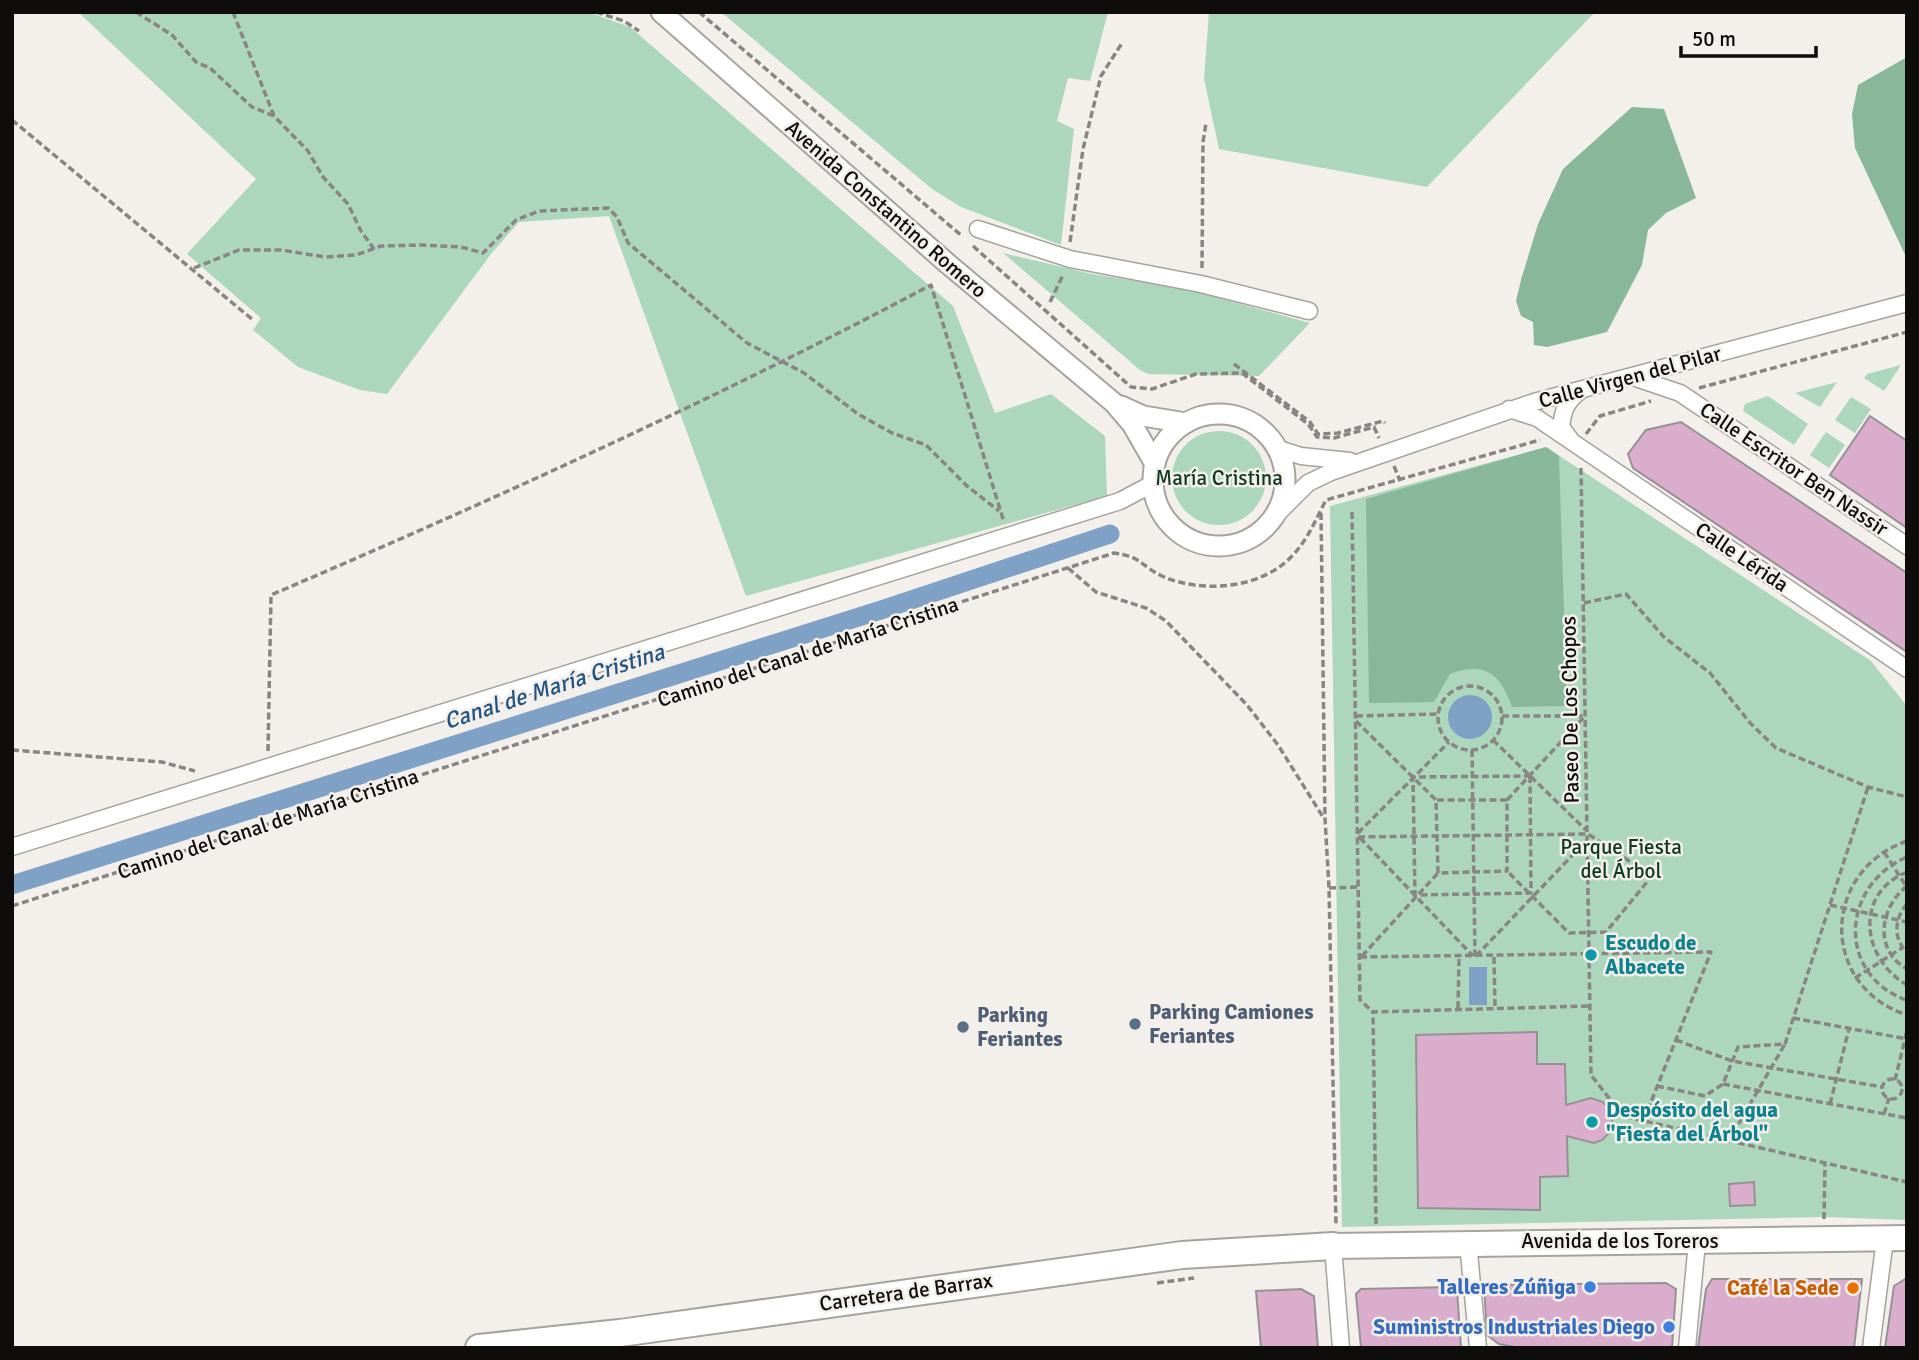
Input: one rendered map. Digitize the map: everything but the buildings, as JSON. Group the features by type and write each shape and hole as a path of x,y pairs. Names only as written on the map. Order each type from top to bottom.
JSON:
{"highway":[{"name":"Carretera de Barrax","path":"479,1348 620,1333 1182,1255 1335,1238"}],"main road":[{"name":"Avenida de los Toreros","path":"1335,1238 1468,1242 1896,1239"}],"street":[{"name":"Avenida Constantino Romero","path":"661,12 948,264 1114,402 1132,425 1154,464"},
{"path":"978,229 1070,259 1201,284 1309,311"},
{"name":"Calle Virgen del Pilar","path":"1276,515 1308,483 1386,451 1508,410 1907,303"},
{"name":"Calle Escritor Ben Nassir","path":"1681,393 1682,381 1699,360"},
{"name":"Calle Escritor Ben Nassir","path":"1629,377 1681,393 1907,546"},
{"path":"1576,446 1561,427 1562,412 1564,405 1586,387"},
{"name":"Avenida Constantino Romero","path":"1114,402 1143,416 1186,423"},
{"name":"Calle Lérida","path":"1508,410 1537,418 1907,669"},
{"path":"1218,414 1238,417 1257,426 1276,448 1284,469 1285,485 1276,515 1262,531 1244,542 1224,547 1202,545 1183,537 1167,523 1156,505 1152,484 1154,464 1166,440 1186,423 1218,414"},
{"name":"Calle Virgen del Pilar","path":"1276,448 1301,456 1356,462"},
{"path":"12,847 1120,500 1152,484"},
{"path":"1335,1238 1341,1348"},
{"path":"1871,1348 1896,1239"},
{"path":"1468,1242 1478,1348"},
{"path":"1687,1348 1697,1242"}],"path":[{"path":"136,12 172,36 196,62 210,68 252,107 274,116"},
{"path":"233,12 274,116 308,151 323,177 348,204 361,231 374,249"},
{"path":"596,12 624,21 639,31"},
{"path":"699,12 940,216 1131,387 1153,389 1196,374 1242,373 1308,424 1317,437 1334,438 1385,423 1383,421 1338,433 1318,434 1310,422 1234,364"},
{"path":"1050,303 1061,277 1070,266 1083,149 1101,76 1122,43"},
{"path":"12,120 194,268 253,320"},
{"path":"1201,284 1203,142 1206,123"},
{"path":"194,268 239,250 281,250 325,257 421,245 461,247 483,253 516,220 539,211 608,208 617,217 628,243 747,343 804,373 858,414 892,433 926,445 967,486 1001,512"},
{"path":"268,768 271,595 469,510 784,363 931,285 1009,535"},
{"path":"1576,446 1600,416 1907,332"},
{"path":"1374,427 1400,481"},
{"path":"1335,1238 1321,510 1326,500 1400,481 1527,441 1546,440"},
{"name":"Paseo De Los Chopos","path":"1580,462 1591,1075 1623,1116 1907,1182"},
{"name":"Camino del Canal de María Cristina","path":"12,906 1114,553 1135,556 1161,576 1198,585 1224,586 1272,573 1292,557 1321,510"},
{"path":"1352,512 1360,1000 1373,1012 1589,1006"},
{"path":"1068,568 1096,592 1146,608 1166,621 1254,715 1278,745 1325,819"},
{"path":"1584,603 1626,593 1664,637 1710,673 1751,724 1776,748 1868,787 1907,797"},
{"path":"1468,686 1487,691 1500,706 1502,716 1501,726 1493,740 1472,750 1461,749 1449,741 1439,726 1438,715 1448,695 1468,686"},
{"path":"1356,718 1438,715"},
{"path":"1502,716 1586,716"},
{"path":"1507,871 1507,800 1586,716"},
{"path":"1356,718 1436,800 1507,800"},
{"path":"1360,957 1438,873 1507,871 1569,933 1606,932 1652,876 1588,835 1493,740"},
{"path":"1358,835 1449,741"},
{"path":"12,750 162,762 232,779"},
{"path":"1472,750 1475,958"},
{"path":"1413,778 1530,776"},
{"path":"1530,776 1532,894"},
{"path":"1413,778 1415,895"},
{"path":"1728,1142 1785,1044 1868,787"},
{"path":"1436,800 1438,873"},
{"path":"1358,835 1588,835"},
{"path":"1358,835 1475,958"},
{"path":"1475,958 1588,835"},
{"path":"1907,841 1884,852 1866,867 1852,886 1843,908 1841,932 1845,956 1855,978 1876,1000 1905,1015 1907,1000 1883,988 1867,970 1857,948 1855,923 1860,900 1873,879 1892,863 1907,857"},
{"path":"1884,852 1907,887 1894,897 1885,918 1885,941 1891,955 1907,969"},
{"path":"1907,872 1899,875 1884,888 1871,915 1871,944 1879,962 1892,977 1907,985"},
{"path":"1329,888 1359,887"},
{"path":"1415,895 1532,894"},
{"path":"1907,904 1898,920 1898,937 1907,953"},
{"path":"1830,905 1907,922"},
{"path":"1855,978 1902,948"},
{"path":"1360,957 1475,958 1588,953 1711,952 1643,1122"},
{"path":"1494,957 1495,1008"},
{"path":"1458,1009 1459,958"},
{"path":"1373,1012 1376,1227"},
{"path":"1793,1018 1906,1039"},
{"path":"1829,1104 1849,1029"},
{"path":"1895,1080 1907,1031"},
{"path":"1676,1040 1732,1061 1882,1087"},
{"path":"1657,1086 1705,1096 1723,1084 1738,1047 1785,1044"},
{"path":"1882,1087 1889,1080 1895,1080"},
{"path":"1888,1098 1896,1098 1904,1091 1895,1080"},
{"path":"1723,1084 1907,1118"},
{"path":"1882,1087 1888,1098 1884,1114"},
{"path":"1822,1239 1825,1164"}],"green space":[{"path":"78,12 588,12 630,27 953,306 995,413 1051,394 1105,436 1107,496 746,596 609,216 519,222 491,254 387,394 360,390 298,367 253,330 261,318 187,254 256,179"},
{"path":"721,12 1108,12 1090,81 1068,78 1057,121 1074,129 1061,245 961,207 932,189"},
{"path":"1209,12 1595,12 1427,187 1219,149 1204,79"},
{"path":"1907,57 1907,259 1855,148 1852,114 1858,85"},
{"path":"1632,107 1664,109 1696,198 1666,213 1648,230 1642,265 1607,332 1547,347 1534,345 1533,322 1521,316 1516,301 1538,224 1563,169"},
{"path":"1003,253 1092,274 1182,288 1310,323 1259,376 1148,374"},
{"path":"1901,365 1884,391 1864,378 1867,374"},
{"path":"1837,382 1820,407 1795,393"},
{"path":"1768,396 1808,424 1794,445 1743,411 1745,404"},
{"path":"1851,397 1871,409 1855,433 1835,420"},
{"name":"María Cristina","path":"1219,431 1237,435 1252,445 1262,460 1266,478 1262,496 1252,511 1237,521 1219,525 1201,521 1186,511 1176,496 1172,478 1176,460 1186,445 1201,435"},
{"path":"1826,432 1845,445 1829,468 1810,455"},
{"name":"Parque Fiesta del Árbol","path":"1546,447 1871,661 1907,706 1907,1220 1824,1217 1342,1227 1330,506"},
{"path":"1546,447 1559,456 1567,706 1512,707 1496,678 1490,673 1473,669 1450,674 1434,702 1369,703 1366,499"}],"water":[{"path":"1470,695 1486,701 1492,717 1486,733 1470,739 1454,733 1448,717 1454,701"},
{"path":"1469,967 1487,967 1487,1005 1469,1005"}],"waterway":[{"name":"Canal de María Cristina","path":"12,885 881,610 1110,534"}],"place":[{"name":"Escudo de Albacete","path":"1591,955"},
{"name":"Parking Camiones Feriantes","path":"1135,1024"},
{"name":"Parking Feriantes","path":"963,1027"},
{"name":"Despósito del agua \"Fiesta del Árbol\"","path":"1592,1122"},
{"name":"Talleres Zúñiga","path":"1590,1287"},
{"name":"Café la Sede","path":"1853,1288"},
{"name":"Suministros Industriales Diego","path":"1669,1327"}]}
